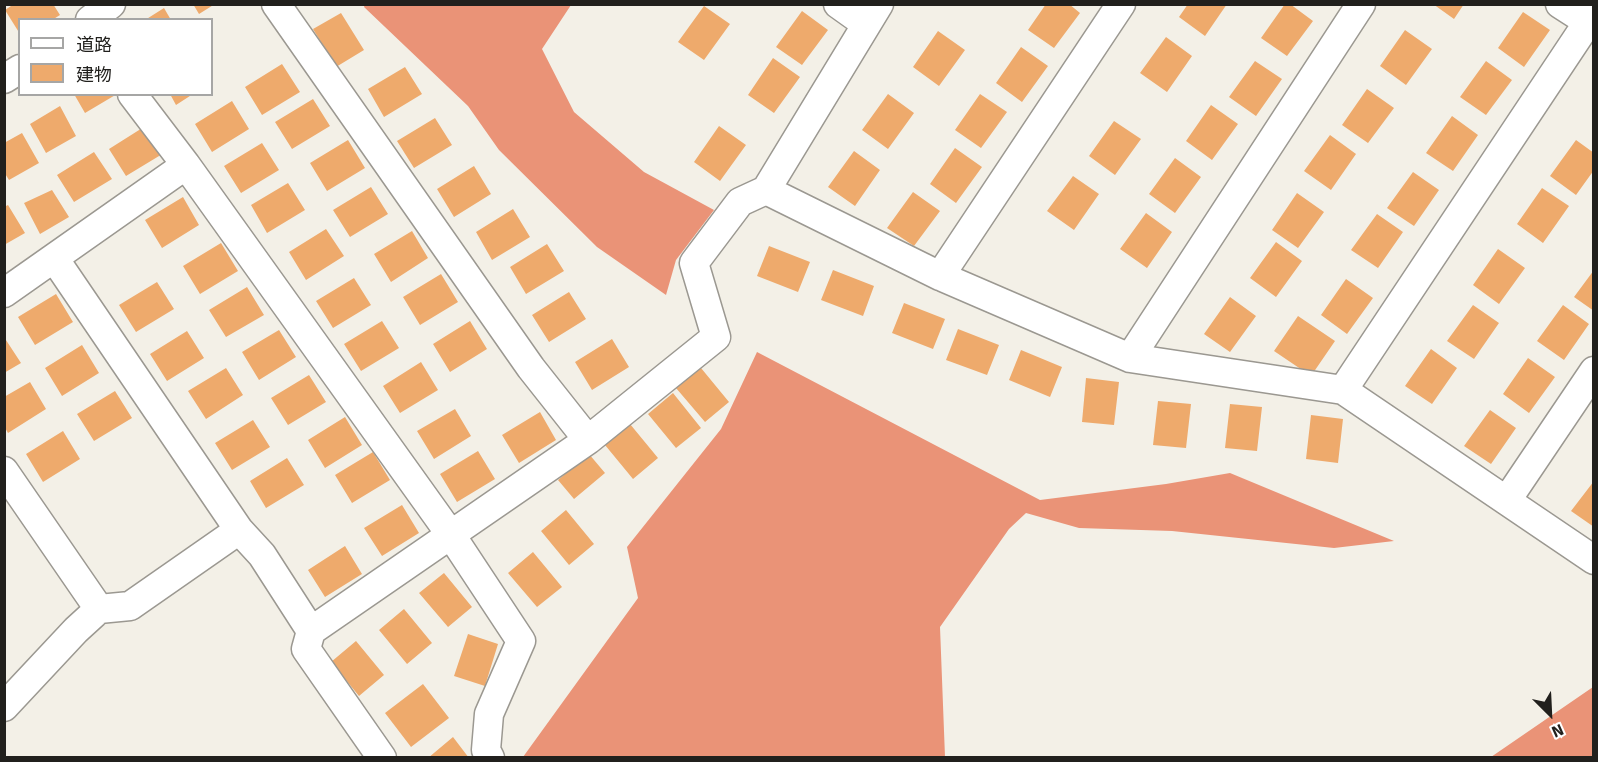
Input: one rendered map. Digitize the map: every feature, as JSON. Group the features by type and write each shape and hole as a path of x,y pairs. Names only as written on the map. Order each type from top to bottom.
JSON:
{"street":[{"path":"93,18 111,4"},
{"path":"276,4 531,368 588,440"},
{"path":"382,758 306,649 311,631 588,440 716,337 694,263 740,202 766,190 873,14 838,4"},
{"path":"940,276 1121,4"},
{"path":"1130,358 1361,4"},
{"path":"1343,390 1591,18 1560,4"},
{"path":"4,79 18,70"},
{"path":"134,96 186,165 451,536 521,641 489,714 486,750 490,758"},
{"path":"4,292 186,165"},
{"path":"766,190 940,276 1130,358 1343,390 1593,560"},
{"path":"54,258 239,530 262,555 311,631"},
{"path":"1507,500 1593,371"},
{"path":"4,471 99,609"},
{"path":"4,707 75,630 99,609 130,606 239,530"}],"shaded area":[{"path":"365,4 571,5 542,49 574,112 644,172 714,210 676,260 666,295 597,247 499,150 468,106 364,7"},
{"path":"757,352 1040,500 1166,484 1230,473 1394,541 1334,548 1172,531 1079,528 1026,513 1009,529 940,627 945,757 523,757 638,598 627,547 721,429"},
{"path":"1593,687 1593,757 1491,757"}],"building":[{"path":"14,4 53,4 60,15 55,18 18,18 18,31 5,10"},
{"path":"193,4 215,4 199,14"},
{"path":"1046,4 1069,4 1080,13 1054,48 1028,30"},
{"path":"1188,4 1227,4 1205,36 1179,17"},
{"path":"1285,4 1290,4 1313,21 1287,56 1261,38"},
{"path":"1433,4 1464,4 1454,19"},
{"path":"704,6 730,24 704,60 678,42"},
{"path":"164,8 170,18 148,18"},
{"path":"802,11 828,30 802,65 776,47"},
{"path":"1523,12 1550,30 1524,67 1498,48"},
{"path":"341,13 364,50 336,67 313,29"},
{"path":"1405,30 1432,49 1406,85 1380,66"},
{"path":"938,31 965,50 939,86 913,67"},
{"path":"1166,37 1192,56 1167,92 1140,73"},
{"path":"1021,47 1048,66 1022,102 996,83"},
{"path":"773,58 800,77 774,113 748,95"},
{"path":"1255,61 1282,79 1256,116 1229,97"},
{"path":"1486,61 1512,80 1486,115 1460,97"},
{"path":"282,64 300,92 262,115 245,87"},
{"path":"405,67 422,94 384,117 368,89"},
{"path":"1367,89 1394,108 1368,143 1342,125"},
{"path":"888,94 914,113 888,149 862,130"},
{"path":"980,94 1007,112 981,148 955,130"},
{"path":"75,96 114,96 85,113"},
{"path":"171,96 190,96 176,105"},
{"path":"313,99 330,126 292,149 275,122"},
{"path":"232,101 249,129 212,152 195,124"},
{"path":"1211,105 1238,124 1212,160 1186,141"},
{"path":"60,106 76,136 46,153 30,124"},
{"path":"1452,116 1478,135 1453,171 1426,153"},
{"path":"435,118 452,145 414,168 397,141"},
{"path":"1114,121 1141,139 1115,175 1089,156"},
{"path":"147,125 164,153 126,176 109,149"},
{"path":"719,126 746,145 720,181 694,162"},
{"path":"22,133 39,163 9,180 4,172 4,143"},
{"path":"1330,135 1356,154 1331,190 1304,171"},
{"path":"348,140 365,168 327,191 310,163"},
{"path":"1576,140 1594,153 1594,170 1576,195 1550,176"},
{"path":"262,143 279,170 241,193 224,166"},
{"path":"955,148 982,167 956,203 930,184"},
{"path":"854,151 880,170 855,206 828,187"},
{"path":"94,152 112,179 74,202 57,175"},
{"path":"1175,158 1201,177 1175,213 1149,194"},
{"path":"474,166 491,194 454,217 437,189"},
{"path":"1413,172 1439,190 1414,226 1387,208"},
{"path":"1073,176 1099,194 1074,230 1047,211"},
{"path":"288,183 305,210 267,233 251,205"},
{"path":"371,187 388,214 350,237 333,210"},
{"path":"1542,188 1569,206 1543,243 1517,224"},
{"path":"52,190 69,217 40,234 24,203"},
{"path":"913,192 940,211 914,246 887,228"},
{"path":"1297,193 1324,212 1298,248 1272,230"},
{"path":"183,197 199,225 162,248 145,220"},
{"path":"8,205 25,233 4,245 4,207"},
{"path":"513,209 530,237 492,260 476,232"},
{"path":"1146,213 1172,232 1147,268 1120,249"},
{"path":"1377,214 1403,232 1378,268 1351,250"},
{"path":"326,229 344,256 306,280 289,252"},
{"path":"412,231 428,258 391,282 374,254"},
{"path":"1276,242 1302,261 1276,297 1250,278"},
{"path":"221,243 238,271 200,294 183,266"},
{"path":"547,244 564,271 526,294 510,267"},
{"path":"769,246 810,262 798,292 757,276"},
{"path":"1498,249 1525,268 1499,304 1473,285"},
{"path":"833,270 874,286 863,316 821,300"},
{"path":"1594,270 1594,311 1574,297"},
{"path":"441,274 458,302 420,325 403,297"},
{"path":"354,278 371,305 333,328 316,301"},
{"path":"1346,279 1373,298 1347,334 1321,315"},
{"path":"157,282 174,309 136,332 119,305"},
{"path":"247,287 264,315 226,337 209,310"},
{"path":"569,292 586,319 549,342 532,315"},
{"path":"56,294 73,322 35,345 18,317"},
{"path":"1230,297 1256,316 1230,352 1204,334"},
{"path":"904,303 945,319 933,349 892,333"},
{"path":"1473,305 1499,323 1474,359 1447,341"},
{"path":"1563,305 1589,324 1564,360 1537,341"},
{"path":"1298,316 1335,341 1311,376 1274,351"},
{"path":"382,321 399,348 361,371 344,344"},
{"path":"470,321 487,349 450,372 433,344"},
{"path":"958,329 999,345 987,375 946,360"},
{"path":"279,330 296,357 259,380 242,352"},
{"path":"187,331 204,358 167,381 150,354"},
{"path":"4,337 21,363 4,373"},
{"path":"612,339 629,367 592,390 575,362"},
{"path":"82,345 99,373 62,396 45,368"},
{"path":"1431,349 1457,368 1432,404 1405,386"},
{"path":"1021,350 1062,367 1050,397 1009,380"},
{"path":"1528,358 1555,377 1529,413 1503,394"},
{"path":"421,362 438,390 400,413 383,386"},
{"path":"226,368 243,395 206,419 188,391"},
{"path":"701,368 729,402 705,422 676,388"},
{"path":"309,375 326,402 288,425 271,398"},
{"path":"1086,378 1119,382 1114,425 1082,422"},
{"path":"30,382 46,409 8,433 4,426 4,397"},
{"path":"115,391 132,418 94,441 77,414"},
{"path":"673,393 701,428 676,448 648,414"},
{"path":"1158,401 1191,404 1186,448 1153,445"},
{"path":"1230,404 1262,407 1257,451 1225,448"},
{"path":"455,409 471,436 434,459 417,431"},
{"path":"1490,410 1516,428 1491,464 1464,446"},
{"path":"540,412 556,440 519,463 502,435"},
{"path":"1311,415 1343,419 1338,463 1306,459"},
{"path":"345,417 362,445 325,468 308,440"},
{"path":"253,420 270,447 232,470 215,443"},
{"path":"630,424 658,458 633,479 605,445"},
{"path":"63,431 80,459 43,482 26,454"},
{"path":"478,451 495,479 457,502 440,474"},
{"path":"373,452 390,480 352,503 335,475"},
{"path":"589,454 605,473 574,499 558,480"},
{"path":"287,458 304,485 266,508 250,481"},
{"path":"1594,481 1594,527 1571,511"},
{"path":"402,505 419,533 382,556 364,528"},
{"path":"566,510 594,544 569,565 541,531"},
{"path":"345,546 362,574 325,597 308,570"},
{"path":"533,552 562,587 537,607 508,573"},
{"path":"444,573 472,607 448,627 419,593"},
{"path":"404,609 432,643 407,664 379,630"},
{"path":"468,634 498,644 485,686 454,676"},
{"path":"356,641 384,675 359,696 331,662"},
{"path":"423,684 449,718 411,747 385,713"},
{"path":"453,737 469,758 428,758"}]}
